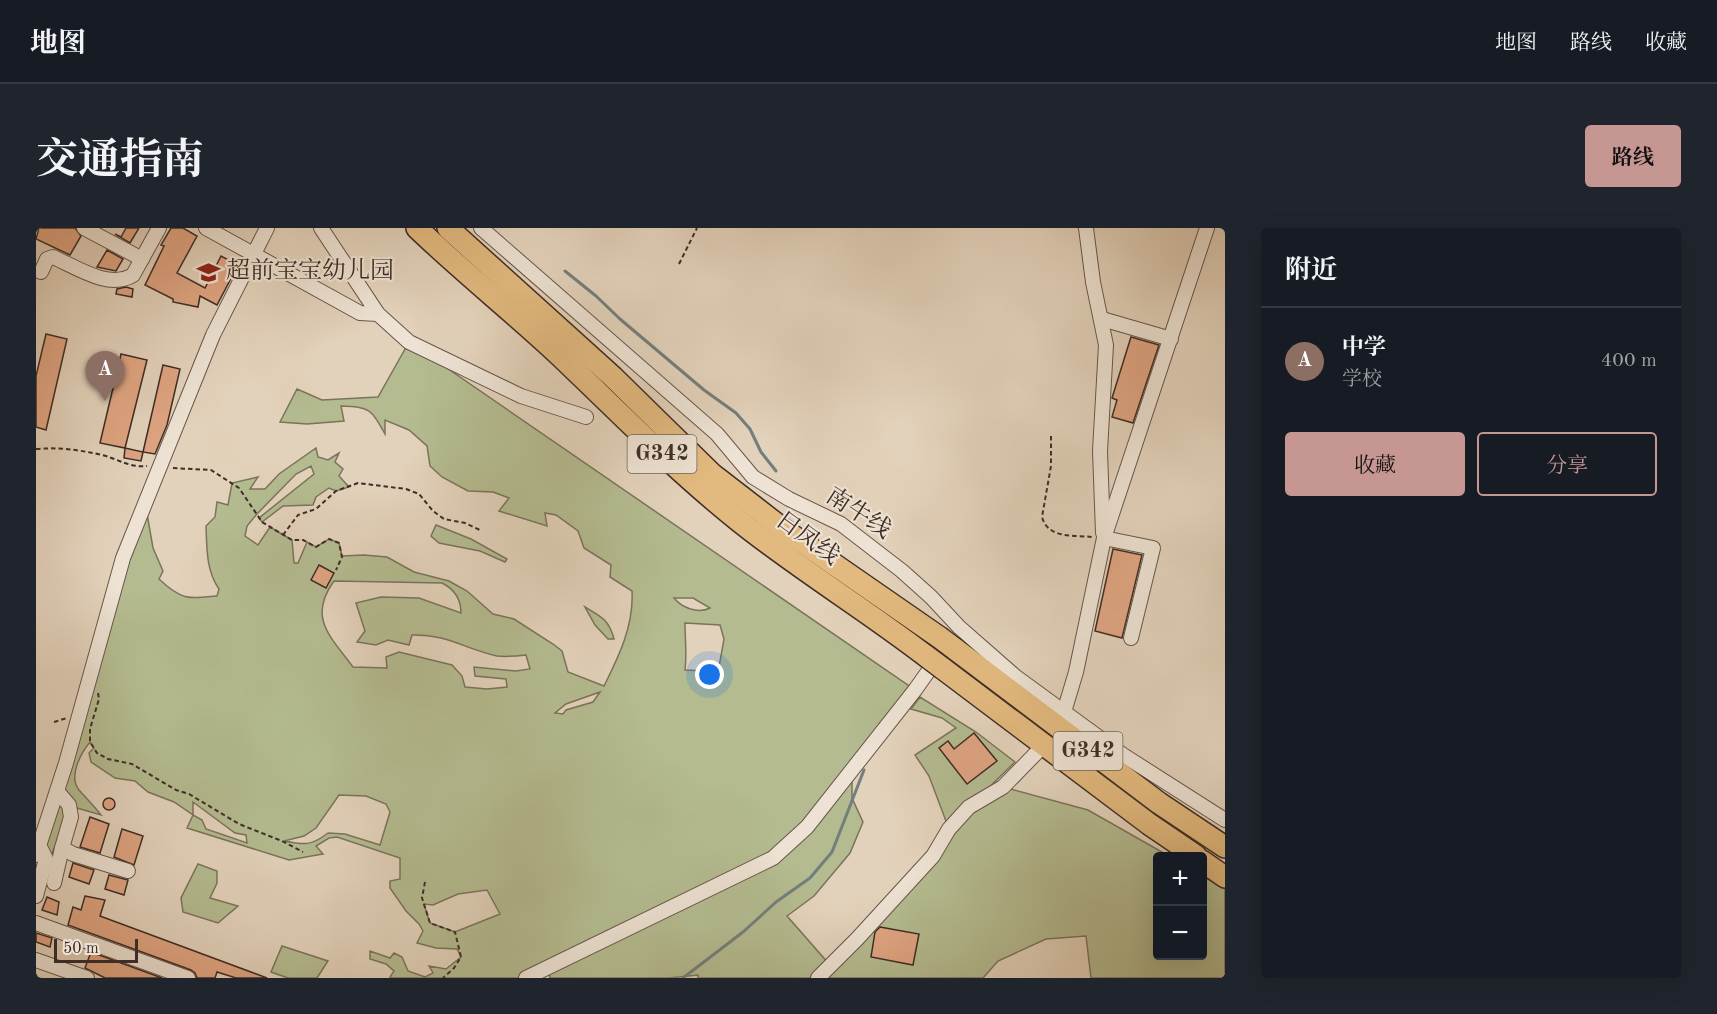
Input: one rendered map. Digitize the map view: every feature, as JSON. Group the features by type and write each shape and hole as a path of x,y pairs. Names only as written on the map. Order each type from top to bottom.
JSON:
{"highway":[{"name":"日凤线","path":"417,228 535,333 630,422 682,475 783,555 934,662 1149,824 1190,852"},
{"name":"日凤线","path":"448,228 613,377 712,474 783,529 1060,720 1159,803 1225,847"},
{"path":"1207,864 1225,877"}],"street":[{"path":"84,228 142,259"},
{"path":"41,272 47,260 53,257 93,275 110,280 126,279 134,275 159,228"},
{"path":"206,228 360,313 378,314"},
{"path":"36,896 46,859 37,848 57,790 123,558 213,335 267,228"},
{"path":"321,228 378,314 409,342 521,396 586,417"},
{"name":"南牛线","path":"481,228 717,434 753,477 789,499 841,524 902,571 1060,720 1122,755 1225,820"},
{"path":"1086,228 1086,242 1106,345 1100,451 1104,538"},
{"path":"1060,720 1076,672 1104,538 1207,228"},
{"path":"1102,319 1171,339"},
{"path":"1104,538 1153,548 1131,638"},
{"path":"526,978 773,858 807,827 915,690 959,627"},
{"path":"818,978 933,856 949,829 969,807 1003,787 1044,745"},
{"path":"54,883 71,817 69,805 57,790"},
{"path":"62,848 73,854 128,871"},
{"path":"36,923 188,978"},
{"path":"36,960 87,978"}],"path":[{"path":"679,264 697,228"},
{"path":"1051,436 1051,466 1042,517 1044,524 1056,533 1104,538"},
{"path":"36,450 69,449 104,455 136,467 162,464 175,468 211,470 239,488 262,522 283,535 292,540 303,540 316,547 329,539 339,543 342,556 336,570"},
{"path":"283,535 298,515 316,509 336,491 358,483 406,489 419,494 433,511 444,519 465,523 482,531"},
{"path":"89,682 97,689 99,699 90,735 90,742 97,753 108,759 132,764 239,824 303,852"},
{"path":"424,882 422,898 430,923 455,932 461,957 444,978"}],"green space":[{"path":"409,342 915,690 852,772 852,798 863,822 850,853 814,896 787,916 830,965 949,829 929,776 915,755 956,728 942,718 911,709 920,697 976,732 1015,762 972,804 1003,787 1088,810 1162,852 1153,852 1153,960 1207,960 1207,878 1225,889 1225,978 1091,978 1086,936 1046,939 998,961 983,978 698,978 698,975 669,978 550,978 548,968 526,978 393,978 390,977 394,971 386,964 370,959 370,951 390,958 394,953 402,957 408,971 425,977 433,973 429,966 446,969 461,957 457,949 436,948 417,943 423,931 390,888 390,881 400,879 400,858 337,837 329,838 316,846 323,854 289,860 187,828 193,815 174,802 148,792 135,781 115,778 91,762 89,753 94,748 90,742 77,765 75,778 79,790 101,815 70,806 52,854 46,859 39,845 145,502 153,548 163,571 159,579 173,591 185,596 199,598 217,596 219,589 208,559 206,526 215,517 217,502 228,505 232,483 258,477 250,489 265,489 279,474 316,448 318,457 328,460 339,453 335,462 343,469 339,476 349,487 336,491 329,488 316,497 313,505 283,506 262,522 259,518 314,474 311,466 296,474 257,514 247,526 245,536 258,545 270,527 292,540 294,563 298,563 307,542 316,547 329,539 339,543 342,556 387,557 414,572 449,581 467,591 493,614 514,619 553,644 562,651 568,672 604,686 628,628 632,591 610,577 611,565 584,548 578,531 556,515 545,513 547,526 499,511 509,498 493,492 468,491 442,477 430,466 427,446 409,430 385,420 385,434 373,414 364,409 341,406 344,421 307,424 280,422 297,389 322,400 378,397","holes":["334,581 442,583 456,595 461,613 419,598 381,597 356,603 365,631 357,642 376,645 388,640 409,645 412,635 424,635 446,639 497,656 526,655 530,669 516,671 474,667 475,676 506,679 507,687 487,689 465,687 462,676 452,665 399,652 386,657 387,668 353,667 325,627 322,606","674,598 693,598 710,608 695,610 677,602","685,623 720,625 724,639 717,678 708,679 705,671 685,670","600,692 593,702 566,710 563,714 555,713 566,704","339,795 366,796 386,804 390,812 380,845 345,834 328,833 307,843 284,841 304,836 316,828","193,802 235,833 246,835 247,843 206,829 202,820 193,815","487,890 500,914 455,932 430,923 424,904 433,905 458,894"]},
{"path":"436,525 471,539 507,559 505,562 480,551 439,543 431,536"},
{"path":"585,607 604,620 610,627 614,639 608,639 595,625"},
{"path":"198,864 217,871 217,883 210,898 238,906 218,923 183,912 181,898"},
{"path":"282,946 328,961 317,978 288,978 271,972"}],"building":[{"path":"39,228 75,228 81,236 70,255 36,239"},
{"path":"126,228 139,228 130,243 115,234 121,237"},
{"path":"171,228 183,228 197,236 177,273 205,288 221,256 238,265 217,305 200,296 198,307 173,302 173,299 145,285 164,246 161,245"},
{"path":"107,250 123,259 116,271 97,267"},
{"path":"126,287 133,289 132,297 116,294 117,289"},
{"path":"46,334 67,339 46,430 36,427 36,376"},
{"path":"1131,337 1159,345 1133,423 1112,417 1117,400 1112,398"},
{"path":"121,354 147,360 125,448 100,443"},
{"path":"163,365 180,369 167,425 155,454 143,452"},
{"path":"125,448 143,452 141,461 124,458"},
{"path":"1113,549 1142,555 1122,638 1095,631"},
{"path":"319,565 334,573 326,588 311,580"},
{"path":"974,733 997,761 967,784 939,748 948,741 954,749"},
{"path":"111,798 115,804 111,810 107,810 103,802"},
{"path":"90,817 109,824 100,853 80,847"},
{"path":"122,829 143,836 134,865 114,857"},
{"path":"73,863 94,870 89,884 69,877"},
{"path":"109,875 128,880 124,895 105,889"},
{"path":"85,896 105,900 100,916 267,978 236,978 217,972 215,978 197,978 191,970 68,925 73,907 81,910"},
{"path":"47,897 59,902 57,915 42,910"},
{"path":"880,927 919,934 913,965 871,957 875,932"},
{"path":"36,933 52,938 50,947 36,942"},
{"path":"91,952 162,978 105,978 85,968"}],"waterway":[{"path":"565,271 704,390 736,413 750,429 761,452 776,471"},
{"path":"683,978 743,932 776,902 810,878 832,852 864,770"}],"place":[{"name":"超前宝宝幼儿园","path":"208,272"},
{"name":"中学","path":"105,401"}]}
